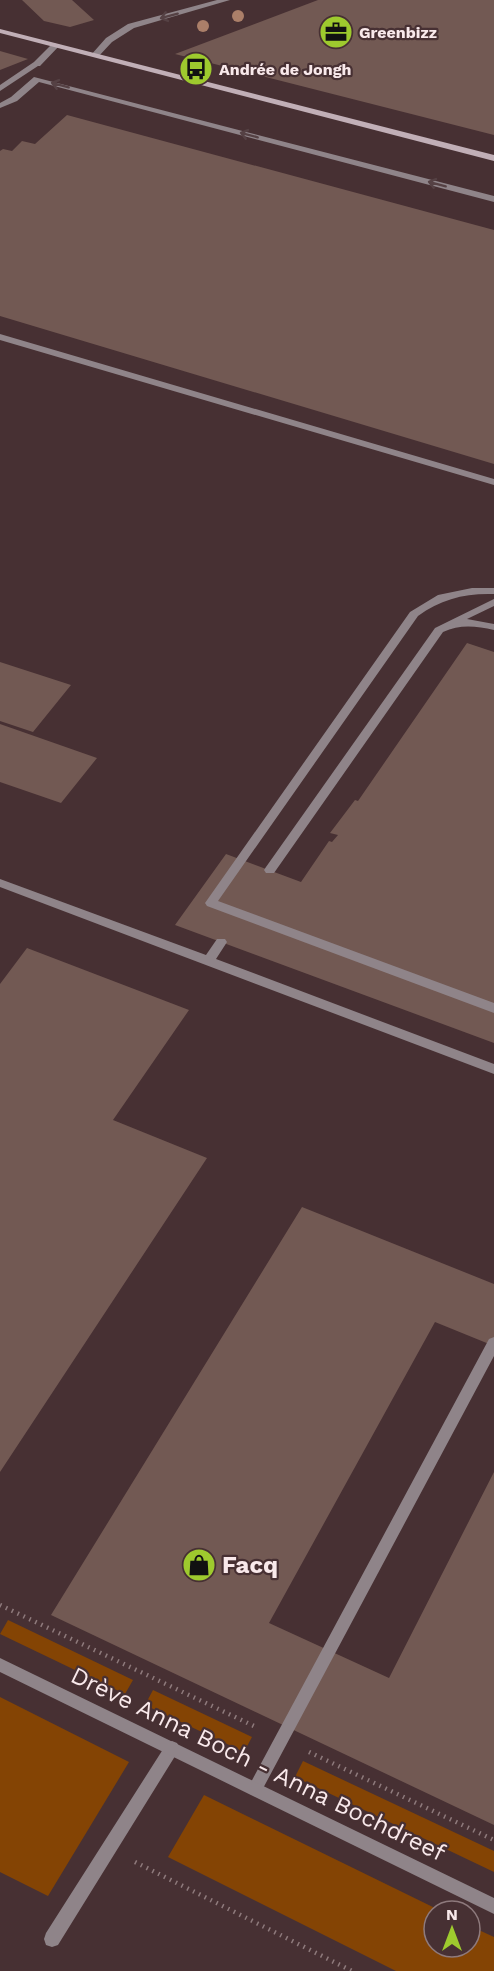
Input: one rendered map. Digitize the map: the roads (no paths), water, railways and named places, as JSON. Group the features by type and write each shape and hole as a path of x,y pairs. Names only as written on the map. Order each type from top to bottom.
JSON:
{"street":[{"path":"94,55 109,40 131,26 225,0"},
{"path":"0,31 494,159"},
{"path":"0,89 37,64 56,45"},
{"path":"0,106 14,99 38,79 494,199"},
{"path":"0,337 494,482"},
{"path":"494,591 456,593 425,605 414,614 211,903 494,1008"},
{"path":"270,870 439,630 494,602"},
{"path":"449,624 472,622 494,627"},
{"path":"0,883 494,1070"},
{"path":"208,962 221,942"},
{"path":"255,1789 494,1343"},
{"name":"Drève Anna Boch - Anna Bochdreef","path":"0,1665 494,1906"},
{"path":"52,1939 172,1748"}],"place":[{"name":"Greenbizz","path":"336,32"},
{"name":"Andrée de Jongh","path":"196,69"},
{"name":"Facq","path":"199,1565"}]}
